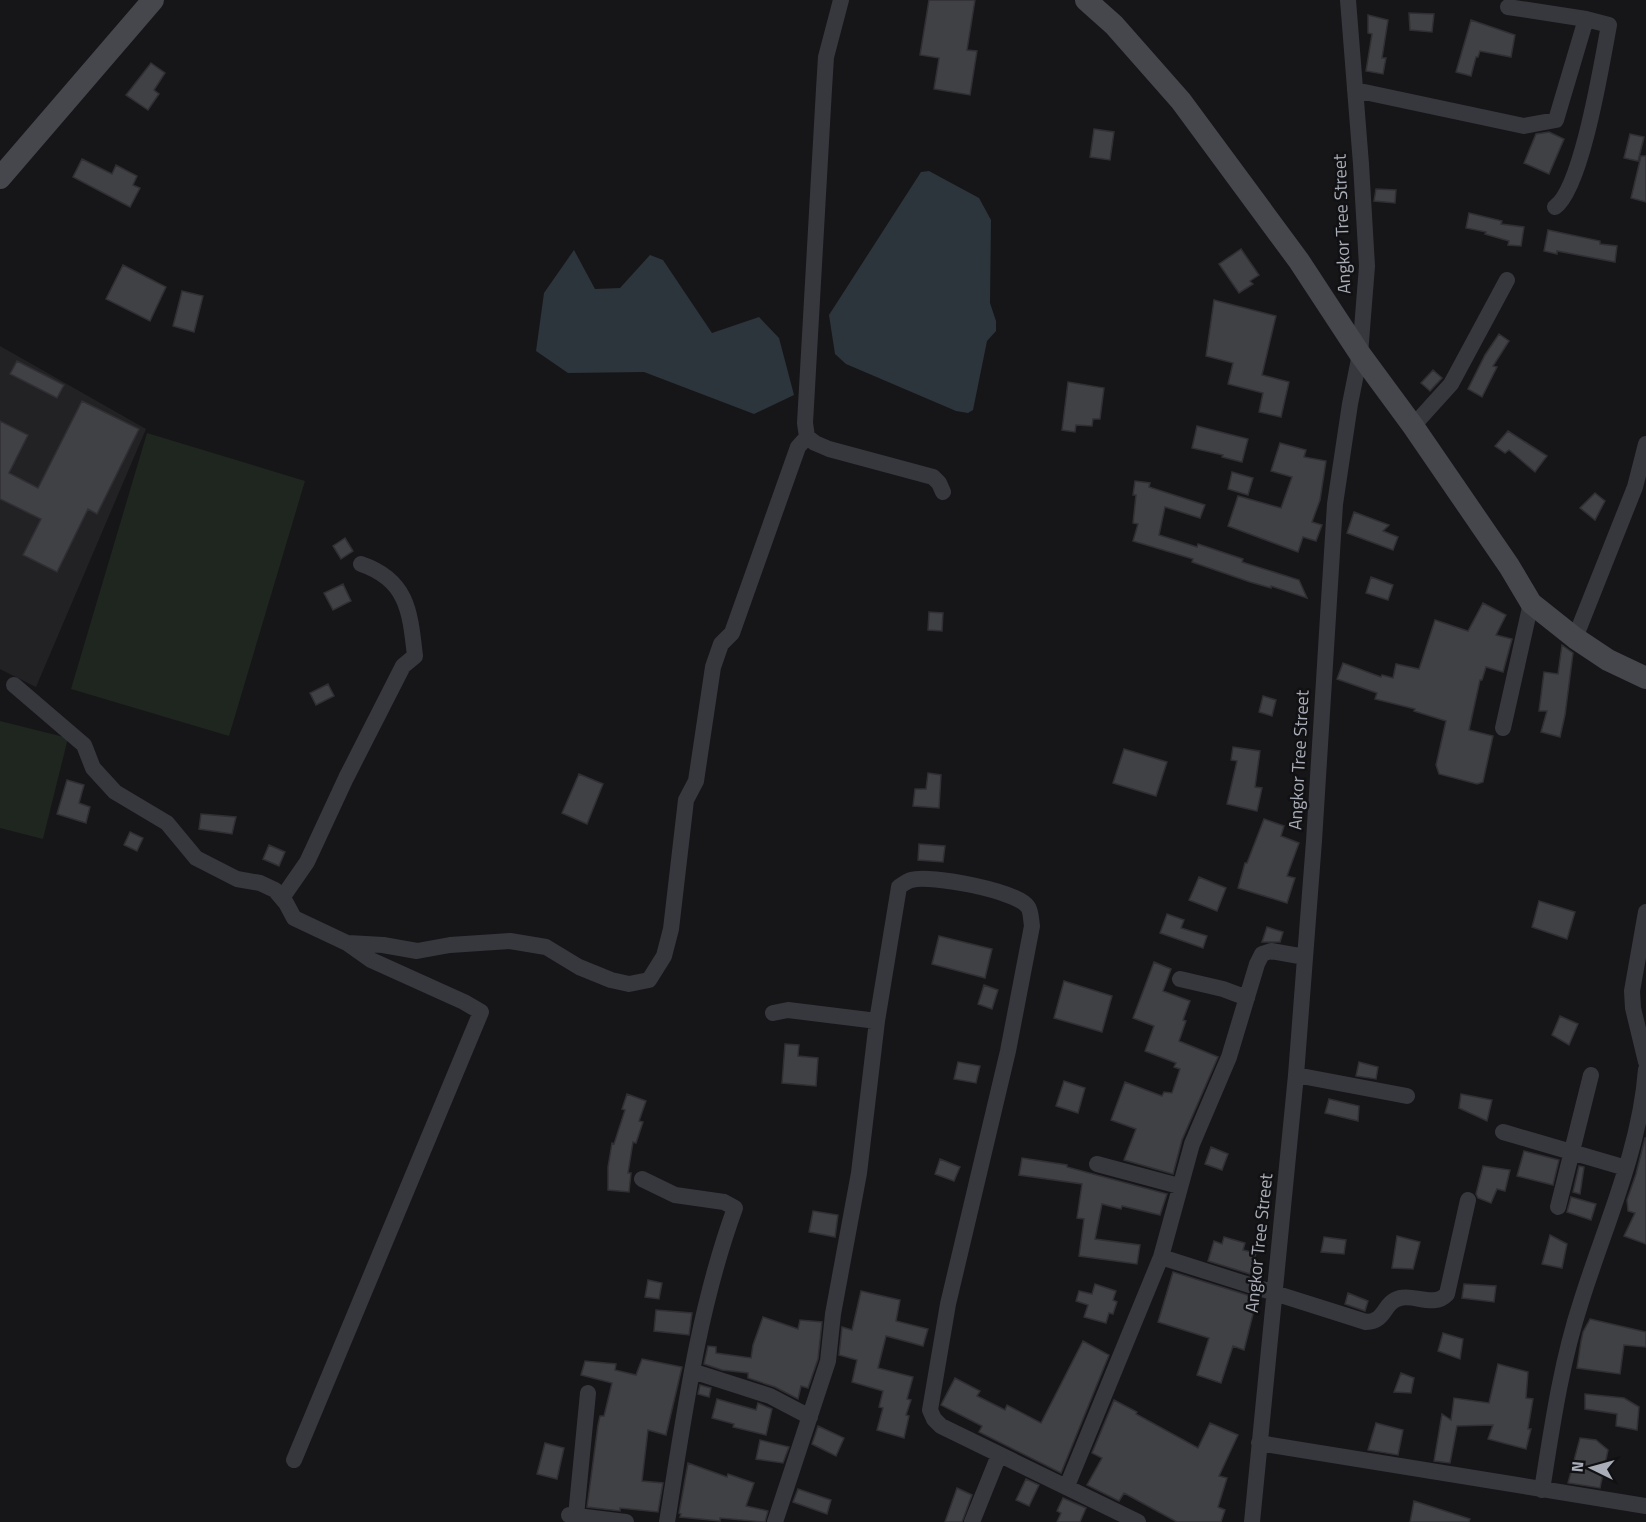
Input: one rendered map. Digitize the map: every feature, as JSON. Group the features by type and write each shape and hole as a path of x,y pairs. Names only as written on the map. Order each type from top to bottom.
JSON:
{"street":[{"path":"0,178 153,0"},
{"path":"841,0 826,57 805,423 807,437 829,449 933,477 943,492"},
{"path":"1086,0 1114,25 1181,101 1299,261 1360,354 1413,426 1509,566 1531,603 1575,638 1608,660 1646,678"},
{"name":"Angkor Tree Street","path":"1251,1522 1296,1075 1314,841 1335,504 1360,354 1366,266 1348,0"},
{"path":"1508,7 1586,19 1609,25 1597,93 1575,174 1563,197 1554,207"},
{"path":"1355,90 1524,126 1556,120 1586,19"},
{"path":"1413,426 1451,384 1507,280"},
{"path":"347,943 383,945 417,951 450,945 510,941 546,947 579,967 611,980 629,984 649,980 664,956 671,929 686,800 696,781 712,667 721,644 732,633 798,447 807,437"},
{"path":"1575,638 1635,487 1646,444"},
{"path":"282,898 307,862 345,777 403,666 415,656 411,618 401,593 382,573 361,564"},
{"path":"1503,728 1531,603"},
{"path":"14,685 84,745 93,768 116,792 167,823 196,858 237,879 275,891 294,918 347,943 371,960 481,1012 294,1460"},
{"path":"775,1522 828,1361 833,1314 861,1163 877,1022 899,887 910,880 932,879 964,883 1019,899 1029,908 1032,926 1008,1051 950,1292 930,1410 934,1419 941,1426 1138,1522"},
{"path":"1646,912 1632,991 1633,1008 1646,1062"},
{"path":"1067,1486 1161,1257 1192,1144 1229,1057 1262,954 1272,951 1305,957"},
{"path":"1180,979 1222,989 1247,998"},
{"path":"773,1013 788,1010 877,1022"},
{"path":"1542,1490 1570,1336 1626,1168 1644,1096 1646,1069"},
{"path":"1296,1075 1407,1096"},
{"path":"1558,1207 1591,1075"},
{"path":"1503,1132 1626,1168"},
{"path":"1097,1164 1179,1186"},
{"path":"642,1179 675,1195 723,1202 735,1208 716,1266 692,1371 667,1522"},
{"path":"1161,1257 1366,1322 1374,1322 1380,1318 1387,1306 1397,1299 1428,1301 1443,1298 1447,1294 1468,1200"},
{"path":"692,1371 770,1396 810,1418"},
{"path":"588,1393 572,1516 626,1522"},
{"path":"1259,1443 1646,1506"},
{"path":"972,1522 999,1455"}],"shaded area":[{"path":"929,171 979,198 991,220 990,303 996,321 996,331 987,341 973,410 968,413 956,411 846,364 835,354 829,315 921,172"},
{"path":"574,250 595,289 620,288 650,255 663,260 712,333 759,317 779,338 794,395 754,414 644,372 568,373 536,351 544,293"},
{"path":"0,346 146,429 36,687 0,669"},
{"path":"147,433 305,481 229,736 71,689"},
{"path":"0,721 68,738 43,839 0,828"}],"building":[{"path":"929,0 975,0 967,50 977,51 970,95 934,89 939,58 920,55"},
{"path":"1409,13 1434,14 1432,32 1410,30"},
{"path":"1368,15 1388,20 1382,58 1386,58 1383,74 1366,71 1372,34 1368,33"},
{"path":"1471,20 1515,35 1511,57 1480,51 1471,76 1456,72"},
{"path":"151,63 165,73 154,90 159,94 148,110 126,95"},
{"path":"1094,129 1114,132 1110,160 1090,157"},
{"path":"1549,132 1564,139 1549,174 1524,163 1536,134"},
{"path":"1630,134 1644,137 1638,161 1624,158"},
{"path":"1641,156 1646,156 1646,202 1631,198"},
{"path":"82,159 112,174 116,165 137,176 133,185 140,188 130,207 73,177"},
{"path":"1376,189 1396,190 1395,203 1374,201"},
{"path":"1469,213 1502,221 1501,224 1524,227 1521,246 1508,245 1509,241 1485,234 1486,232 1466,228"},
{"path":"1548,230 1600,241 1600,244 1617,246 1615,262 1557,251 1557,254 1544,251"},
{"path":"1241,249 1259,275 1250,281 1253,284 1239,293 1219,264"},
{"path":"123,265 166,287 150,321 106,299"},
{"path":"182,291 203,296 194,332 173,326"},
{"path":"1214,300 1276,316 1262,375 1289,382 1281,417 1259,412 1263,393 1228,384 1233,363 1206,356"},
{"path":"1499,334 1509,341 1493,366 1497,367 1482,397 1468,389 1485,355"},
{"path":"17,361 64,385 57,398 10,374"},
{"path":"1433,370 1442,378 1430,391 1421,383"},
{"path":"1068,382 1104,388 1100,419 1093,419 1092,426 1076,425 1075,432 1062,430"},
{"path":"82,401 139,429 97,514 88,509 57,572 23,555 41,519 0,499 0,421 28,435 9,473 38,488"},
{"path":"1197,426 1248,439 1242,462 1192,448"},
{"path":"1508,431 1547,456 1535,472 1509,450 1505,453 1495,446"},
{"path":"1280,443 1306,450 1304,457 1326,461 1320,500 1312,522 1322,525 1316,541 1303,537 1298,552 1228,526 1238,496 1281,508 1292,477 1271,471"},
{"path":"1232,472 1253,478 1248,495 1228,489"},
{"path":"1135,481 1150,483 1149,487 1205,505 1200,518 1165,507 1159,535 1197,547 1198,544 1243,559 1242,562 1299,580 1307,598 1271,586 1271,588 1250,582 1192,562 1193,559 1133,541 1138,524 1133,523"},
{"path":"1595,493 1605,501 1595,520 1580,508"},
{"path":"1354,512 1389,525 1383,531 1398,537 1393,550 1347,533"},
{"path":"345,538 353,551 341,559 333,546"},
{"path":"1371,577 1393,585 1388,600 1366,593"},
{"path":"343,584 351,601 333,610 324,593"},
{"path":"1483,603 1506,615 1496,635 1512,639 1503,672 1486,667 1482,680 1480,680 1469,730 1493,736 1483,782 1477,784 1439,774 1436,765 1446,721 1414,711 1415,709 1375,699 1377,693 1337,679 1343,663 1381,677 1382,675 1393,678 1396,664 1419,669 1435,620 1468,631"},
{"path":"929,612 943,613 942,631 928,630"},
{"path":"1562,645 1573,653 1560,737 1541,732 1547,711 1539,711 1544,672 1558,674"},
{"path":"328,684 334,696 316,705 310,693"},
{"path":"1263,696 1276,700 1272,716 1259,712"},
{"path":"1233,747 1260,751 1255,787 1262,788 1257,811 1227,804 1237,761 1231,760"},
{"path":"1124,749 1167,762 1156,796 1113,783"},
{"path":"928,773 941,775 939,808 913,806 915,789 926,789"},
{"path":"579,774 603,784 587,824 562,813"},
{"path":"67,780 84,785 79,803 90,807 86,823 57,814"},
{"path":"201,814 236,817 232,834 199,829"},
{"path":"1264,819 1284,826 1281,836 1299,843 1287,876 1295,878 1287,903 1238,888 1245,863 1247,863"},
{"path":"130,832 143,838 137,851 124,845"},
{"path":"919,844 945,846 943,862 918,860"},
{"path":"269,845 285,852 279,866 263,859"},
{"path":"1199,877 1226,888 1217,911 1189,900"},
{"path":"1539,901 1575,912 1567,939 1532,927"},
{"path":"1167,914 1184,920 1181,928 1207,936 1203,948 1160,933"},
{"path":"1267,927 1283,932 1280,942 1262,942"},
{"path":"939,936 992,949 985,978 932,964"},
{"path":"1154,962 1171,969 1163,991 1190,1001 1179,1041 1218,1057 1182,1140 1173,1174 1124,1160 1136,1129 1111,1120 1125,1082 1162,1096 1164,1092 1172,1093 1180,1069 1174,1067 1176,1063 1145,1051 1154,1026 1133,1018"},
{"path":"1064,981 1112,996 1102,1032 1054,1018"},
{"path":"984,985 998,990 992,1009 978,1004"},
{"path":"1560,1016 1578,1024 1569,1045 1552,1035"},
{"path":"785,1044 799,1045 798,1056 818,1058 816,1086 782,1083"},
{"path":"958,1062 980,1066 976,1083 954,1079"},
{"path":"1359,1062 1378,1067 1376,1079 1356,1076"},
{"path":"1064,1081 1085,1088 1078,1113 1056,1106"},
{"path":"627,1094 646,1101 639,1121 643,1122 636,1143 633,1142 628,1173 631,1173 629,1192 608,1190 608,1167 612,1143 614,1144 625,1110 622,1109"},
{"path":"1461,1094 1492,1100 1487,1121 1459,1108"},
{"path":"1329,1099 1359,1106 1358,1121 1325,1113"},
{"path":"1645,1138 1646,1244 1624,1236 1635,1213 1628,1211 1627,1200"},
{"path":"1211,1147 1228,1154 1222,1170 1205,1164"},
{"path":"1524,1151 1559,1160 1553,1185 1517,1176"},
{"path":"1022,1158 1067,1165 1067,1167 1167,1194 1160,1215 1102,1204 1095,1239 1140,1245 1137,1264 1079,1256 1084,1219 1077,1218 1082,1184 1019,1175"},
{"path":"940,1159 960,1167 954,1181 935,1174"},
{"path":"1483,1166 1510,1170 1505,1191 1497,1189 1491,1203 1478,1198 1476,1194"},
{"path":"1579,1166 1584,1167 1580,1194 1573,1192"},
{"path":"1571,1197 1596,1204 1591,1220 1567,1212"},
{"path":"813,1211 838,1215 835,1237 809,1232"},
{"path":"1550,1235 1567,1244 1562,1268 1542,1264"},
{"path":"1397,1236 1420,1242 1413,1269 1392,1268"},
{"path":"1224,1237 1245,1243 1243,1250 1256,1253 1250,1274 1208,1261 1214,1241 1222,1244"},
{"path":"1324,1237 1346,1240 1344,1254 1321,1252"},
{"path":"1173,1272 1257,1298 1244,1350 1233,1346 1221,1383 1197,1375 1209,1338 1158,1322"},
{"path":"648,1280 662,1283 659,1299 645,1297"},
{"path":"1095,1284 1116,1291 1113,1300 1117,1302 1113,1314 1109,1313 1106,1323 1084,1317 1088,1305 1076,1301 1079,1291 1092,1294"},
{"path":"1464,1284 1496,1286 1494,1302 1462,1298"},
{"path":"861,1291 900,1300 896,1321 928,1329 923,1346 886,1336 878,1368 913,1377 907,1399 911,1400 906,1415 909,1416 904,1438 877,1430 883,1408 879,1407 883,1391 852,1382 857,1360 839,1355 842,1327 852,1330"},
{"path":"1348,1293 1368,1301 1365,1311 1345,1304"},
{"path":"656,1310 692,1313 689,1335 654,1331"},
{"path":"763,1317 798,1329 800,1320 822,1322 818,1359 808,1388 801,1386 798,1399 775,1387 748,1378 748,1373 722,1370 704,1364 708,1346 716,1347 716,1353 751,1358"},
{"path":"1590,1319 1646,1332 1646,1347 1624,1345 1620,1374 1577,1368 1583,1332"},
{"path":"1443,1333 1463,1339 1460,1359 1438,1351"},
{"path":"1083,1341 1109,1355 1061,1473 979,1432 982,1426 941,1405 955,1378 980,1391 977,1396 1005,1410 1007,1405 1041,1423"},
{"path":"642,1359 682,1367 666,1435 648,1430 642,1481 663,1483 658,1512 587,1507 598,1425 600,1416 604,1416 612,1383 581,1375 585,1361 616,1364 615,1370 636,1375"},
{"path":"1498,1364 1528,1372 1526,1398 1533,1399 1528,1429 1531,1429 1526,1449 1488,1439 1493,1425 1457,1426 1450,1463 1434,1461 1442,1414 1451,1420 1454,1398 1489,1403"},
{"path":"1401,1373 1414,1378 1411,1393 1394,1392"},
{"path":"700,1385 711,1388 709,1397 698,1394"},
{"path":"1585,1394 1624,1398 1639,1407 1637,1430 1616,1426 1617,1414 1585,1409"},
{"path":"717,1399 756,1410 758,1403 772,1409 766,1435 733,1427 734,1424 712,1418"},
{"path":"1114,1400 1198,1448 1210,1423 1238,1435 1219,1476 1227,1478 1218,1507 1225,1510 1221,1522 1177,1522 1124,1493 1119,1501 1087,1485 1102,1458 1092,1453"},
{"path":"1376,1423 1403,1430 1398,1455 1368,1450"},
{"path":"818,1426 844,1438 836,1456 812,1444"},
{"path":"1580,1438 1596,1440 1608,1450 1600,1488 1568,1483"},
{"path":"760,1440 789,1447 783,1463 756,1459"},
{"path":"545,1443 564,1448 557,1479 537,1474"},
{"path":"688,1463 727,1477 728,1474 754,1483 746,1506 768,1511 765,1522 680,1517"},
{"path":"1026,1479 1039,1485 1029,1506 1016,1500"},
{"path":"957,1488 972,1495 962,1522 945,1522"},
{"path":"798,1489 831,1500 827,1514 793,1502"},
{"path":"1063,1498 1086,1508 1080,1522 1057,1522 1061,1513 1057,1511"},
{"path":"1414,1501 1470,1519 1469,1522 1410,1522"}]}
